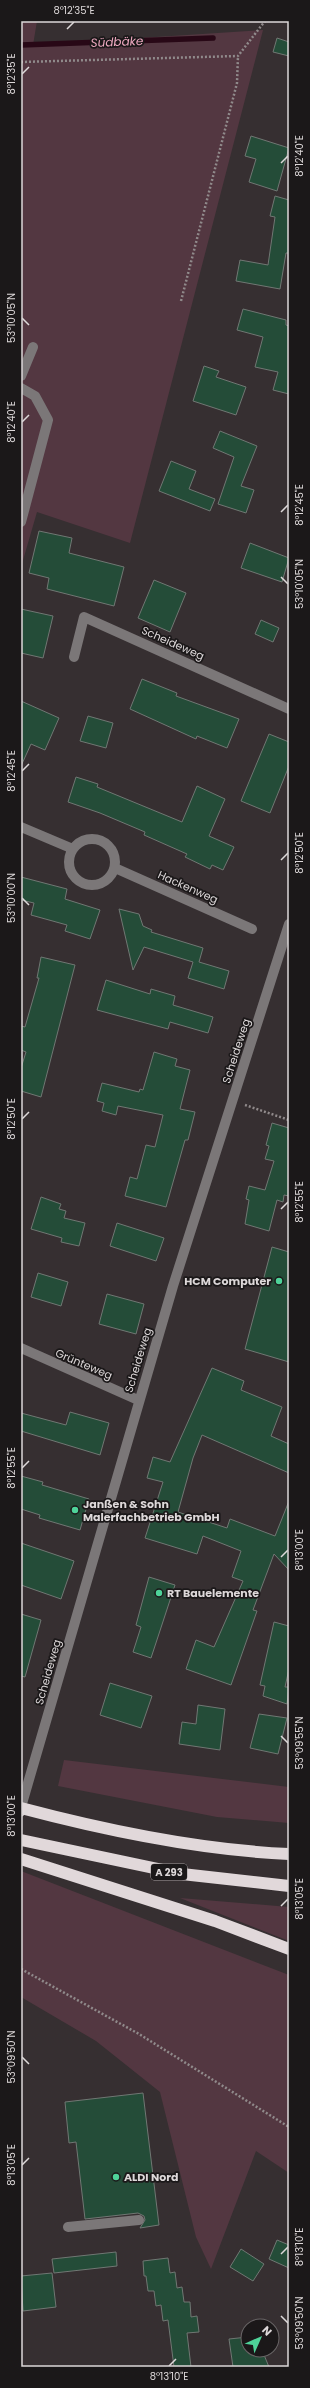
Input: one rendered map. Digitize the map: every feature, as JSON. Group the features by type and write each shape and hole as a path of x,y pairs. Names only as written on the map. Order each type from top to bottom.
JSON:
{"highway":[{"path":"21,1807 59,1818 197,1846 289,1854"},
{"name":"A 293","path":"21,1840 50,1848 182,1874 289,1886"},
{"path":"21,1859 216,1921 289,1949"}],"street":[{"path":"21,376 33,347"},
{"path":"21,388 35,396 48,420 21,522"},
{"path":"21,489 26,503"},
{"name":"Scheideweg","path":"74,657 84,617 289,709"},
{"path":"21,827 73,850"},
{"path":"91,839 105,843 114,854 115,868 106,881 91,886 83,884 76,879 70,869 70,857 78,844 91,839"},
{"name":"Hackenweg","path":"115,868 252,929"},
{"name":"Scheideweg","path":"21,1807 138,1400 233,1101 287,943 289,924"},
{"name":"Grünteweg","path":"21,1348 138,1400"},
{"path":"68,2227 139,2220"}],"path":[{"path":"181,301 237,83 238,56 265,21"},
{"path":"21,62 238,56"},
{"path":"233,1101 289,1120"},
{"path":"21,1969 139,2034 289,2127"}],"shaded area":[{"path":"21,21 37,21 33,45 263,30 130,543 37,512 21,567"},
{"path":"64,1760 289,1787 289,1823 217,1817 58,1786"},
{"path":"21,1871 289,1975 289,2173 256,2151 211,2269 196,2237 160,2092 96,2041 21,1997"},
{"path":"180,1898 289,1907 289,1941"}],"building":[{"path":"277,38 289,42 289,56 273,52"},
{"path":"251,136 289,148 277,191 249,182 256,159 245,156"},
{"path":"275,196 289,200 289,253 286,253 280,289 236,281 240,260 268,265 275,217 270,216"},
{"path":"243,309 286,320 286,325 289,326 289,394 273,390 278,372 255,367 263,337 237,330"},
{"path":"204,366 219,371 216,377 246,387 236,415 193,401"},
{"path":"220,431 257,446 241,486 254,490 246,513 218,504 234,457 213,448"},
{"path":"171,461 196,471 189,489 215,499 210,511 159,491"},
{"path":"39,531 72,538 69,553 124,567 114,606 47,589 49,578 29,573"},
{"path":"250,543 289,558 282,582 241,568"},
{"path":"154,580 186,593 170,632 138,618"},
{"path":"21,609 53,616 43,658 21,653"},
{"path":"261,620 279,628 273,642 255,634"},
{"path":"142,679 177,693 176,696 239,719 227,748 197,736 196,739 130,709"},
{"path":"21,701 59,718 45,750 31,744 21,766"},
{"path":"88,716 113,723 106,748 80,741"},
{"path":"269,734 289,742 289,766 270,813 241,801"},
{"path":"76,777 98,784 97,787 182,822 197,786 225,799 209,836 234,847 223,870 212,865 210,869 185,857 187,854 144,835 145,832 100,813 68,802"},
{"path":"21,877 67,889 65,899 100,910 90,939 65,931 67,925 31,915 34,903 21,900"},
{"path":"119,909 139,914 143,926 152,930 151,932 203,948 199,962 229,971 224,989 188,978 193,962 144,947 133,970"},
{"path":"41,957 75,965 41,1097 21,1091 21,1068 26,1052 21,1050 21,1026 25,1027 39,978 37,978"},
{"path":"106,980 150,994 151,989 175,996 173,1005 213,1017 208,1033 170,1022 168,1029 97,1010"},
{"path":"154,1052 177,1059 175,1066 190,1070 180,1109 195,1112 188,1140 185,1140 166,1207 125,1196 130,1177 137,1179 146,1145 155,1147 163,1115 118,1106 116,1115 102,1111 104,1103 97,1101 102,1083 139,1092 140,1089 143,1090"},
{"path":"272,1123 289,1128 289,1196 284,1195 283,1202 277,1200 269,1231 245,1224 249,1200 246,1199 249,1186 265,1190 274,1161 265,1159 269,1146 266,1145"},
{"path":"41,1197 61,1204 59,1209 66,1211 64,1218 85,1223 79,1246 61,1242 62,1238 31,1229"},
{"path":"117,1223 164,1238 156,1261 110,1246"},
{"path":"272,1247 289,1252 289,1362 245,1349"},
{"path":"38,1273 68,1282 61,1306 31,1297"},
{"path":"107,1294 144,1304 136,1334 99,1324"},
{"path":"212,1368 244,1381 241,1390 282,1407 271,1436 289,1444 289,1473 202,1435 193,1458 178,1512 227,1528 230,1519 275,1536 289,1501 289,1570 274,1554 253,1610 257,1611 231,1685 186,1669 196,1640 214,1647 243,1581 232,1577 241,1551 203,1536 197,1554 145,1538 163,1482 147,1478 153,1457 170,1462"},
{"path":"70,1412 109,1423 100,1455 21,1431 21,1413 66,1425"},
{"path":"21,1476 43,1482 42,1485 89,1499 80,1530 39,1518 40,1515 21,1509"},
{"path":"21,1543 74,1561 61,1599 21,1585"},
{"path":"149,1577 175,1585 151,1658 133,1652 141,1627 136,1625"},
{"path":"21,1614 41,1620 25,1677 21,1676"},
{"path":"274,1622 289,1626 289,1669 285,1687 289,1687 287,1704 263,1696 265,1686 260,1685"},
{"path":"110,1683 152,1696 141,1728 100,1715"},
{"path":"198,1705 225,1709 220,1750 179,1744 182,1722 196,1724"},
{"path":"259,1714 287,1718 278,1754 250,1748"},
{"name":"ALDI Nord","path":"143,2093 159,2225 140,2228 145,2220 144,2216 138,2213 85,2219 76,2142 69,2143 65,2102"},
{"path":"277,2240 289,2245 289,2268 269,2259"},
{"path":"241,2249 264,2264 253,2281 230,2267"},
{"path":"116,2252 117,2266 54,2273 52,2259"},
{"path":"168,2258 170,2273 175,2272 177,2288 182,2287 184,2302 190,2302 191,2317 197,2316 199,2332 187,2333 191,2367 174,2367 168,2320 163,2321 161,2305 156,2306 154,2291 148,2291 146,2276 144,2276 143,2261"},
{"path":"52,2273 56,2307 23,2311 21,2276"},
{"path":"240,2338 240,2358 265,2358 269,2367 233,2367 229,2339"}],"waterway":[{"name":"Südbäke","path":"21,45 213,38"}],"place":[{"name":"HCM Computer","path":"279,1281"},
{"name":"Janßen & Sohn Malerfachbetrieb GmbH","path":"75,1510"},
{"name":"RT Bauelemente","path":"159,1593"},
{"name":"ALDI Nord","path":"116,2177"}]}
